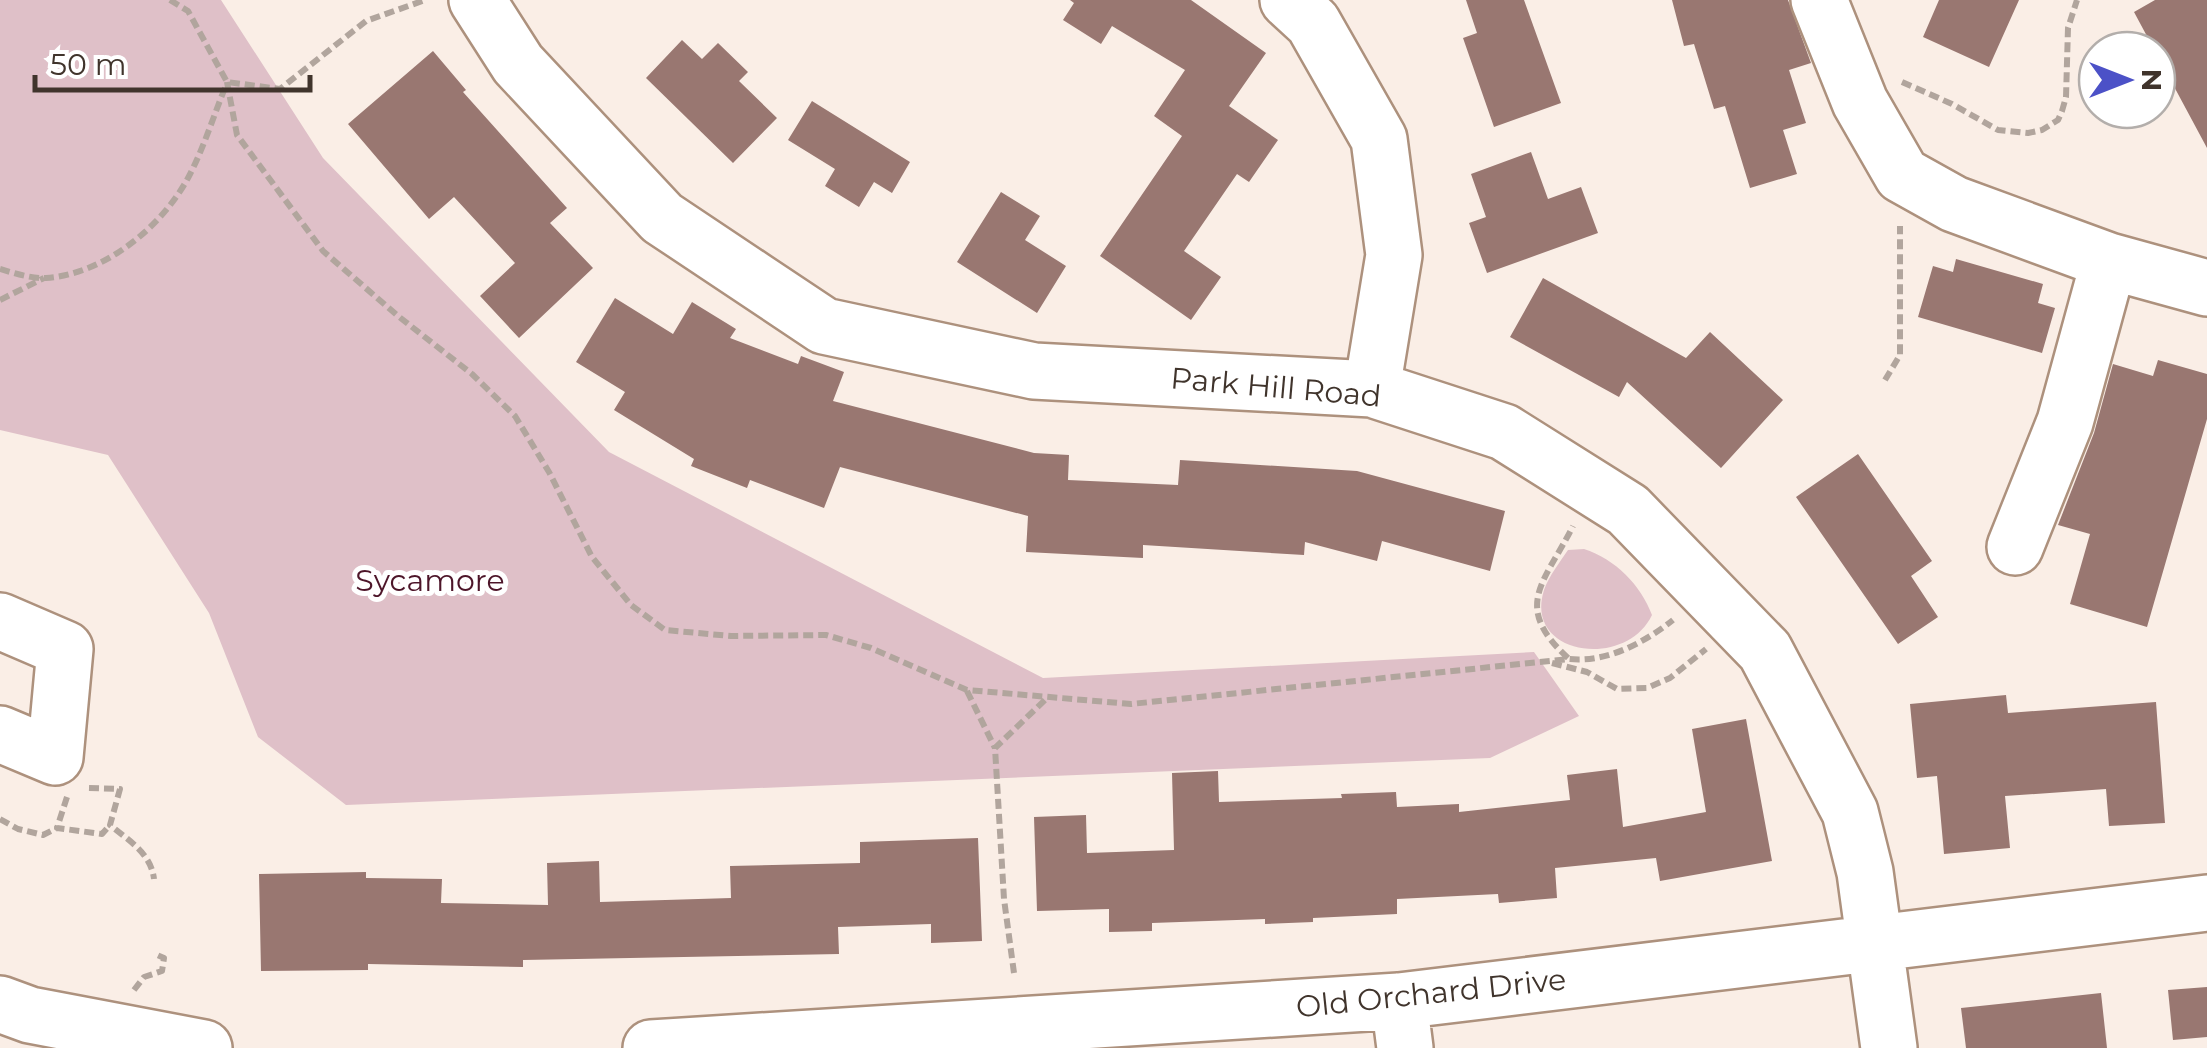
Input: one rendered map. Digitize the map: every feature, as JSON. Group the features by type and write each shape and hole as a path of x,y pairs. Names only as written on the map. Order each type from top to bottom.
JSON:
{"street":[{"name":"Park Hill Road","path":"477,0 518,64 662,218 824,326 1034,371 1372,389 1504,432 1628,510 1765,652 1850,812 1865,872 1889,1048"},
{"path":"1288,0 1313,23 1378,139 1394,256 1372,389"},
{"path":"1818,0 1860,102 1902,175 1954,204 2109,261 2207,288"},
{"path":"2015,548 2065,422 2109,261"},
{"path":"0,621 65,649 63,772"},
{"path":"0,734 63,772"},
{"name":"Old Orchard Drive","path":"651,1048 1402,1024 1876,941 2207,903"},
{"path":"16,1022 204,1048"}],"path":[{"path":"170,0 188,11 227,82 237,134 324,250 516,416 592,557 631,606 665,630 731,636 826,636 872,648 966,690 1131,704 1546,661 1590,661 1626,649 1684,611"},
{"path":"227,82 280,89 366,21 424,0"},
{"path":"1842,57 1952,104 1998,130 2042,130 2058,120 2066,97 2068,28 2078,0"},
{"path":"0,300 44,278 95,264 124,249 146,231 188,178 227,82"},
{"path":"1885,380 1900,354 1903,318 1898,192 1902,175"},
{"path":"0,269 44,278"},
{"path":"1569,659 1548,640 1535,614 1538,590 1577,518"},
{"path":"1546,661 1587,672 1618,689 1647,688 1670,678 1715,641"},
{"path":"966,690 994,748 1004,899 1014,973"},
{"path":"994,748 1048,698"},
{"path":"0,819 18,829 43,835 57,828 102,834 110,824 120,789 63,772 57,828"},
{"path":"110,824 145,854 154,879"}],"green space":[{"name":"Sycamore","path":"0,0 221,0 323,158 609,452 1043,678 1534,652 1579,716 1490,758 346,805 258,737 209,613 108,455 0,430"},
{"path":"1584,549 1625,574 1652,615 1639,632 1621,644 1601,649 1580,648 1562,641 1548,629 1542,612 1544,590 1568,550"}],"building":[{"path":"1070,0 1191,0 1266,53 1229,106 1278,140 1249,182 1237,174 1184,251 1221,277 1191,320 1100,256 1182,136 1154,116 1185,70 1112,26 1101,44 1063,20 1074,3"},
{"path":"1466,0 1524,0 1561,103 1494,127 1463,38 1477,33"},
{"path":"1672,0 1788,0 1811,63 1789,70 1806,123 1783,130 1797,174 1750,188 1725,106 1714,109 1694,44 1684,46"},
{"path":"1939,0 2019,0 1989,67 1923,37"},
{"path":"2155,0 2207,0 2207,148 2177,92 2177,30 2144,30 2134,12"},
{"path":"682,40 702,59 718,43 748,72 739,81 777,118 733,163 646,78"},
{"path":"433,51 466,90 463,92 567,208 550,223 593,268 519,338 480,296 515,263 454,197 429,219 348,124"},
{"path":"812,101 910,162 892,193 874,182 859,207 825,186 835,169 788,140"},
{"path":"1531,152 1548,199 1581,187 1598,233 1487,273 1469,223 1486,217 1471,174"},
{"path":"1001,192 1040,216 1025,240 1066,266 1037,313 957,262"},
{"path":"1956,259 2043,284 2038,303 2055,308 2042,353 1918,317 1933,266 1953,272"},
{"path":"1543,278 1686,358 1710,332 1783,400 1721,468 1627,382 1619,397 1510,337"},
{"path":"615,298 673,334 692,302 736,329 730,338 798,364 801,356 844,372 833,401 1034,453 1069,455 1068,480 1178,485 1180,460 1357,471 1505,511 1490,571 1382,541 1377,561 1305,542 1304,555 1143,545 1143,558 1026,552 1028,516 840,467 824,508 750,480 747,488 691,466 694,459 614,410 625,392 576,362"},
{"path":"2158,360 2207,374 2207,419 2147,627 2070,604 2090,534 2058,525 2094,433 2113,364 2153,376"},
{"path":"1858,454 1932,561 1911,576 1938,617 1898,644 1796,497"},
{"path":"2006,695 2008,713 2156,702 2165,823 2109,826 2106,789 2005,796 2010,848 1944,854 1937,776 1917,778 1910,704"},
{"path":"1746,719 1772,861 1660,881 1656,858 1555,868 1557,898 1499,903 1498,894 1397,899 1397,914 1313,918 1313,922 1265,924 1265,919 1152,923 1152,931 1109,932 1109,909 1037,911 1034,817 1086,815 1087,853 1174,850 1172,773 1218,771 1219,802 1396,792 1397,807 1459,804 1459,812 1570,800 1567,775 1617,769 1623,827 1706,812 1692,729"},
{"path":"978,838 982,941 931,943 931,924 838,927 839,954 523,960 523,967 368,964 368,970 261,971 259,874 366,872 366,878 442,879 441,903 548,905 547,863 599,861 600,902 731,898 730,866 860,863 860,842"},
{"path":"2207,987 2207,1037 2173,1040 2168,990"},
{"path":"2101,993 2107,1048 1966,1048 1961,1008"}]}
